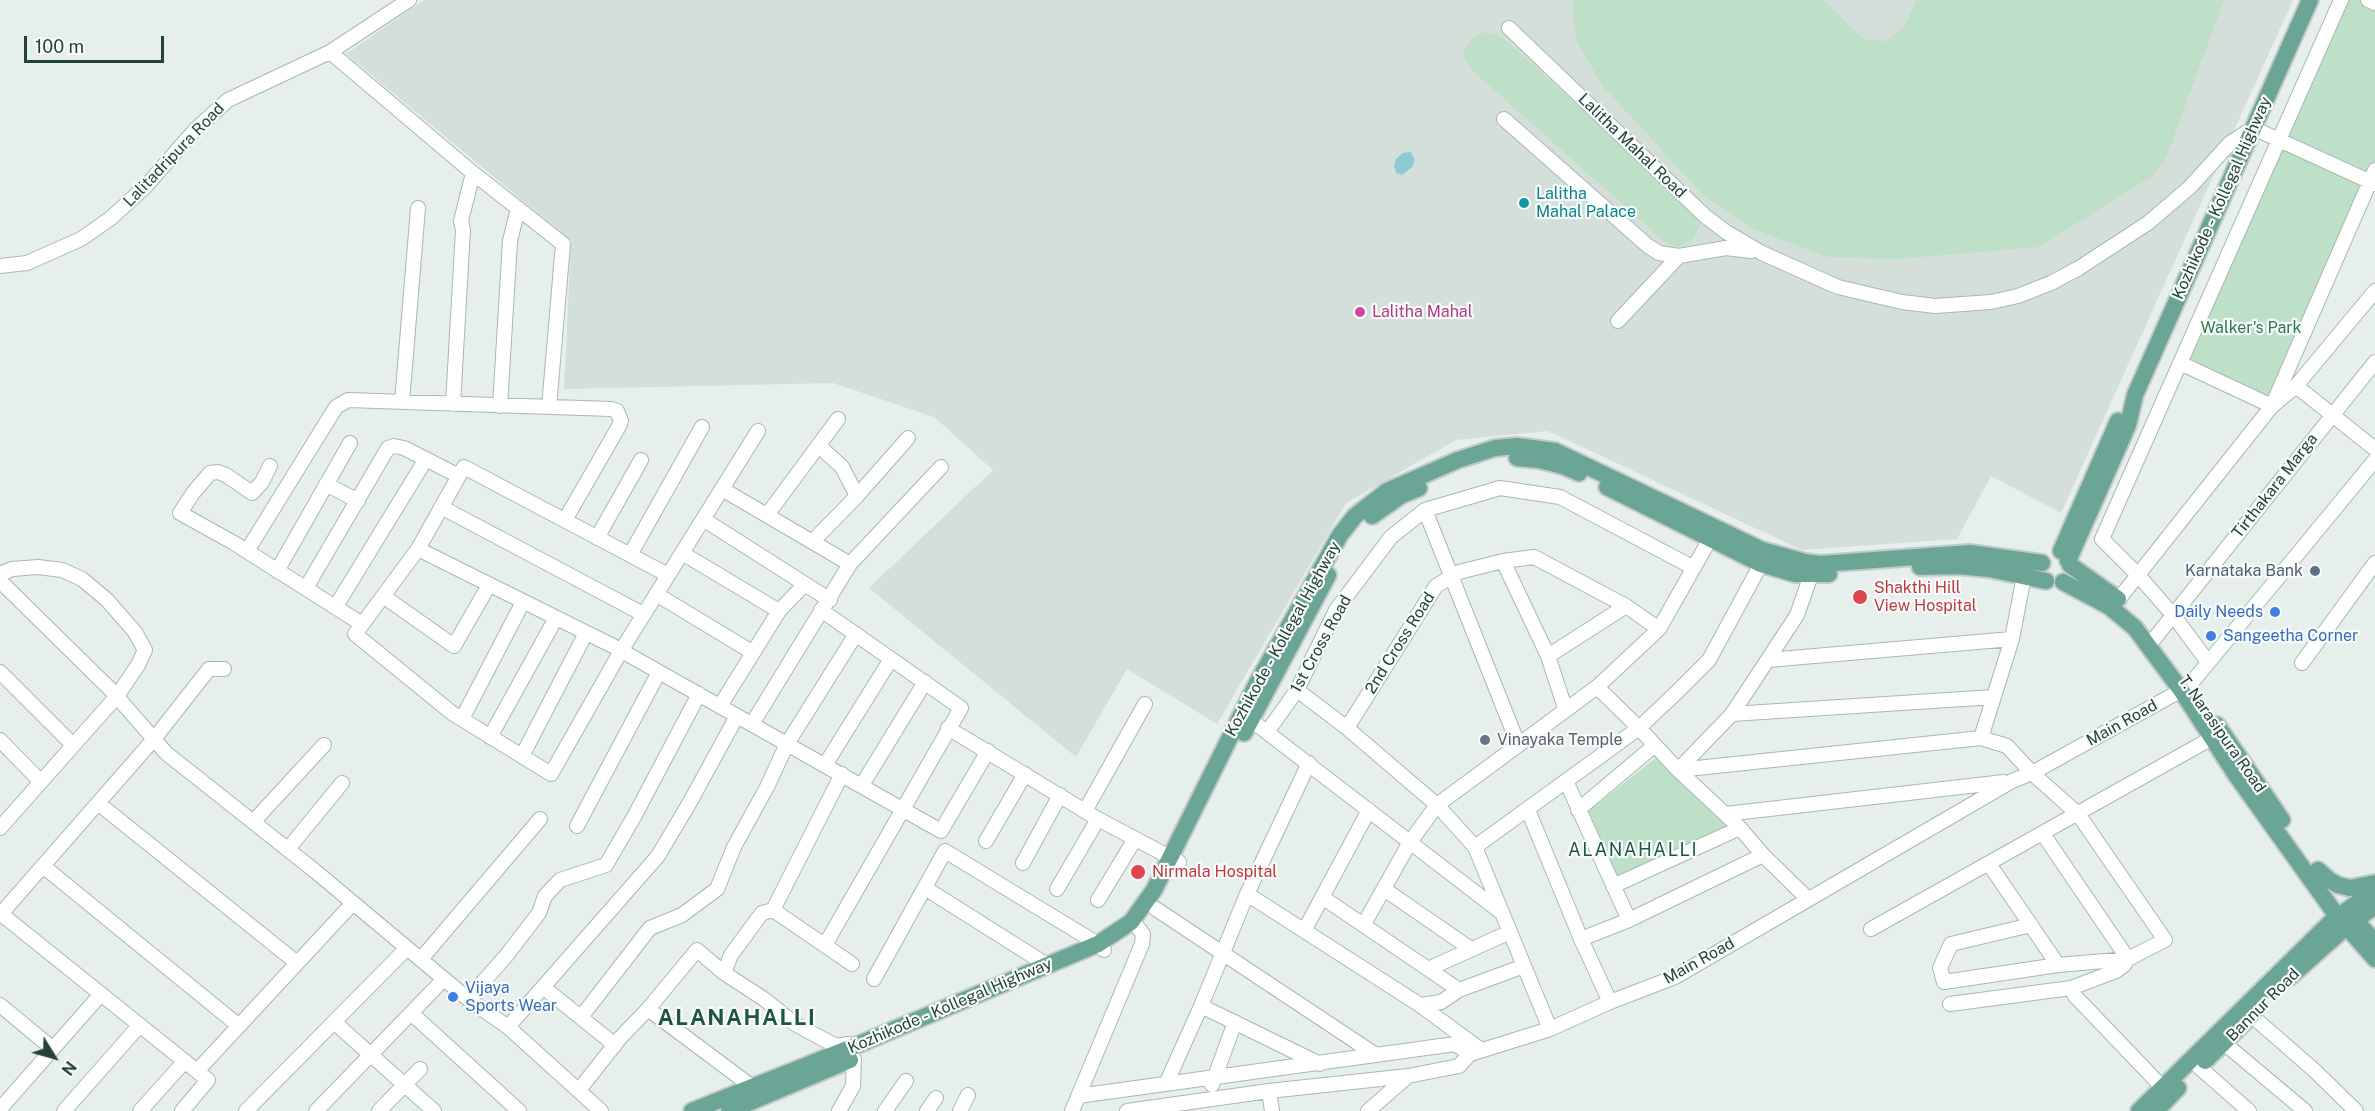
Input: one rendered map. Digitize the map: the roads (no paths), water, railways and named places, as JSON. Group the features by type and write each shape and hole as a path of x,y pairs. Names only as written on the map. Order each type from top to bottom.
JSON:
{"main road":[{"name":"Kozhikode - Kollegal Highway","path":"2066,560 2076,529 2128,425 2135,395 2310,0"},
{"name":"Kozhikode - Kollegal Highway","path":"1136,924 1156,909 1174,859 1256,685 1340,535 1355,516 1396,485 1458,460 1494,448 1517,446 1545,448 1562,454 1762,550 1805,562 1849,567 1958,566 1989,569 2046,581"},
{"name":"Kozhikode - Kollegal Highway","path":"729,1111 1047,965 1128,937 1251,720 1336,560 1362,524 1402,495 1472,465 1496,459 1516,458 1539,460 1563,466 1761,564 1779,570 1811,575 1849,567 1970,553 2042,563"},
{"path":"2015,559 2049,551 2076,529"},
{"path":"2076,529 2081,561 2094,583"},
{"path":"2049,556 2066,560 2070,575 2063,582 2054,584 2046,581 2041,573 2042,563 2049,556"},
{"name":"T. Narasipura Road","path":"2066,560 2133,612 2154,639 2185,688 2315,876"},
{"name":"T. Narasipura Road","path":"2063,582 2088,594 2123,616 2185,688 2212,738 2346,919 2373,949"},
{"path":"2315,876 2350,888 2375,883"},
{"path":"2139,1111 2315,946 2327,912 2315,876"},
{"path":"2346,919 2375,890"},
{"name":"Bannur Road","path":"2156,1111 2252,1016 2315,946 2346,919 2375,906"},
{"path":"2315,946 2348,942 2373,949 2369,926 2375,914"},
{"name":"Kozhikode - Kollegal Highway","path":"692,1111 751,1086 852,1053 1101,947"}],"street":[{"name":"Lalitadripura Road","path":"0,266 27,263 81,240 111,218 146,186 195,130 228,100 330,52 409,0"},
{"path":"2208,662 2173,615 2102,539 2341,0"},
{"path":"2368,0 2375,3"},
{"name":"Lalitha Mahal Road","path":"1509,28 1705,216 1739,241 1838,287 1902,302 1935,306 1991,302 2018,296 2051,283 2079,268 2148,223 2190,187 2230,143 2253,128"},
{"path":"330,52 473,173 563,244 549,407"},
{"name":"Lalitha Mahal Road","path":"1504,119 1648,246 1659,253 1679,256 1726,248 1762,253"},
{"path":"2253,128 2373,179 2272,406"},
{"path":"453,404 463,230 461,221 473,173"},
{"path":"402,402 418,208"},
{"path":"501,406 510,241 519,208"},
{"path":"1618,321 1679,256"},
{"path":"2118,600 2272,406 2296,386 2375,291"},
{"name":"Tirthakara Marga","path":"2154,639 2375,362"},
{"path":"2180,363 2272,406"},
{"path":"2296,386 2375,449"},
{"path":"247,551 336,407 348,400 617,411 621,421 565,520"},
{"path":"767,515 838,418"},
{"path":"630,555 702,427"},
{"path":"668,575 464,467 418,549 355,634 462,719 551,774 621,651 758,431"},
{"path":"813,542 908,438"},
{"path":"277,571 350,443"},
{"path":"306,588 388,448 394,446 404,448 459,476"},
{"path":"819,446 842,467 857,496"},
{"path":"336,606 426,459"},
{"path":"597,538 641,460"},
{"path":"2185,688 2375,460"},
{"path":"270,466 262,482 252,493 226,475 218,472 210,473 180,513 247,551 362,624"},
{"path":"752,724 850,564 941,467"},
{"path":"326,484 358,501"},
{"name":"1st Cross Road","path":"1268,731 1297,690 1336,610 1391,537 1425,510 1500,488 1560,497 1694,568"},
{"path":"722,489 850,564"},
{"path":"441,507 644,614"},
{"path":"1425,510 1450,578 1518,744"},
{"path":"703,519 805,584 856,634 961,708 825,945"},
{"path":"1364,924 1410,842 1437,805 1596,687 1659,629 1710,539"},
{"path":"418,549 621,651 941,831"},
{"path":"682,553 779,611"},
{"name":"2nd Cross Road","path":"1347,728 1436,586 1459,572 1503,561 1534,557 1626,606 1659,629"},
{"path":"1503,561 1548,656 1565,708"},
{"path":"2302,663 2375,563"},
{"path":"1476,847 1640,728 1708,660 1761,564"},
{"path":"0,574 12,569 38,567 62,570 82,579 107,600 135,632 145,650 138,665 117,696 0,828"},
{"path":"1678,770 1732,714 1797,615 1811,575"},
{"path":"1981,738 2012,639 2024,576"},
{"path":"0,581 117,696 165,753 288,849 468,999 508,1027 601,1111"},
{"path":"720,706 779,611 805,584"},
{"path":"383,596 454,646 489,585"},
{"path":"656,594 752,652"},
{"path":"462,719 523,602"},
{"path":"1548,656 1626,606"},
{"path":"490,737 556,618"},
{"path":"522,756 586,633"},
{"path":"581,1017 650,928 682,915 717,889 734,847 788,744 856,634"},
{"path":"1768,660 2012,639"},
{"path":"825,765 891,659"},
{"path":"182,1111 208,1080 0,914 154,739 209,669 224,669"},
{"path":"0,672 73,745"},
{"path":"577,826 659,672"},
{"path":"862,785 925,682"},
{"path":"1596,687 1640,728 1678,770 1726,814 1763,855 1808,899"},
{"name":"Main Road","path":"1127,1111 1170,1108 1269,1091 1408,1076 1459,1066 1476,1052 1550,1029 1610,1002 1675,977 2012,781 2032,773 2185,688"},
{"path":"1297,690 1347,728 1437,805 1476,847 1550,1029"},
{"path":"468,999 533,922 545,896 560,880 606,865 699,694"},
{"path":"1732,714 1994,697"},
{"path":"1057,889 1145,704"},
{"path":"508,1027 658,856 737,716"},
{"path":"1251,720 1503,914"},
{"path":"948,728 1092,815 1174,859"},
{"path":"1678,770 1981,738 2007,747 2078,814 2165,940 2128,959 2058,965 1944,982 1940,968 1951,944 2031,925"},
{"path":"1871,929 2212,738"},
{"path":"0,740 41,782"},
{"path":"253,822 324,745"},
{"path":"1578,810 1655,745"},
{"path":"874,979 945,851 941,831 988,752"},
{"path":"1166,1084 1202,1006 1247,894 1309,763"},
{"path":"724,973 731,955 762,913 773,910 843,774"},
{"path":"986,842 1025,774"},
{"path":"1566,781 1629,920"},
{"path":"1726,814 2012,781"},
{"path":"288,849 342,783"},
{"path":"1023,863 1060,795"},
{"path":"98,803 297,963"},
{"path":"0,805 11,815"},
{"path":"1304,931 1369,810"},
{"path":"1528,810 1581,939 1610,1002"},
{"path":"421,959 540,819"},
{"path":"1613,886 1740,828"},
{"path":"2043,834 2128,959"},
{"path":"1098,900 1135,839"},
{"path":"945,851 1101,947"},
{"path":"1581,939 1629,920 1763,855"},
{"path":"1989,864 2058,965"},
{"path":"43,866 239,1026"},
{"path":"925,888 1047,965"},
{"path":"1384,890 1471,949"},
{"path":"1247,894 1420,1005 1476,1052"},
{"path":"1322,897 1459,990"},
{"path":"197,1071 353,903"},
{"path":"1156,909 1376,1055"},
{"path":"773,910 852,964"},
{"path":"1072,1111 1138,956 1143,934 1136,924"},
{"path":"1428,969 1510,932"},
{"path":"246,1111 407,948"},
{"path":"579,1090 697,950 724,973 764,999 795,1024 836,1046 848,1044 852,1053 854,1086 839,1111"},
{"path":"1950,1004 2011,998 2071,988 2116,971 2128,959"},
{"path":"1420,1005 1441,1002 1459,990 1524,966"},
{"path":"316,1111 444,979"},
{"path":"543,987 615,1045"},
{"path":"2071,988 2075,996 2163,1088"},
{"path":"0,1109 101,994"},
{"path":"1202,1006 1320,1064"},
{"path":"648,1009 751,1086"},
{"path":"2,1010 53,1049"},
{"path":"411,1013 519,1111"},
{"path":"2252,1016 2314,1070 2356,1111"},
{"path":"1207,1100 1235,1022"},
{"path":"334,1023 434,1111"},
{"path":"64,1111 140,1024"},
{"path":"2224,1043 2305,1111"},
{"path":"1078,1096 1455,1044 1476,1052"},
{"path":"140,1111 185,1061"},
{"path":"2199,1067 2249,1111"},
{"path":"379,1111 420,1069"},
{"path":"1368,1111 1408,1076"},
{"path":"885,1111 906,1081"},
{"path":"1269,1091 1272,1111"},
{"path":"960,1111 968,1095"},
{"path":"927,1111 936,1098"}],"water":[{"path":"1411,152 1415,160 1412,167 1402,175 1396,173 1394,166 1396,159 1403,153"}],"place":[{"name":"Lalitha Mahal Palace","path":"1524,203"},
{"name":"Lalitha Mahal","path":"1360,312"},
{"name":"Karnataka Bank","path":"2315,571"},
{"name":"Shakthi Hill View Hospital","path":"1860,597"},
{"name":"Daily Needs","path":"2275,612"},
{"name":"Sangeetha Corner","path":"2211,636"},
{"name":"Vinayaka Temple","path":"1485,740"},
{"name":"Nirmala Hospital","path":"1138,872"},
{"name":"Vijaya Sports Wear","path":"453,997"}],"district":[{"name":"ALANAHALLI","path":"1633,850"},
{"name":"ALANAHALLI","path":"737,1018"}],"park label":[{"name":"Walker's Park","path":"2251,328"}]}
